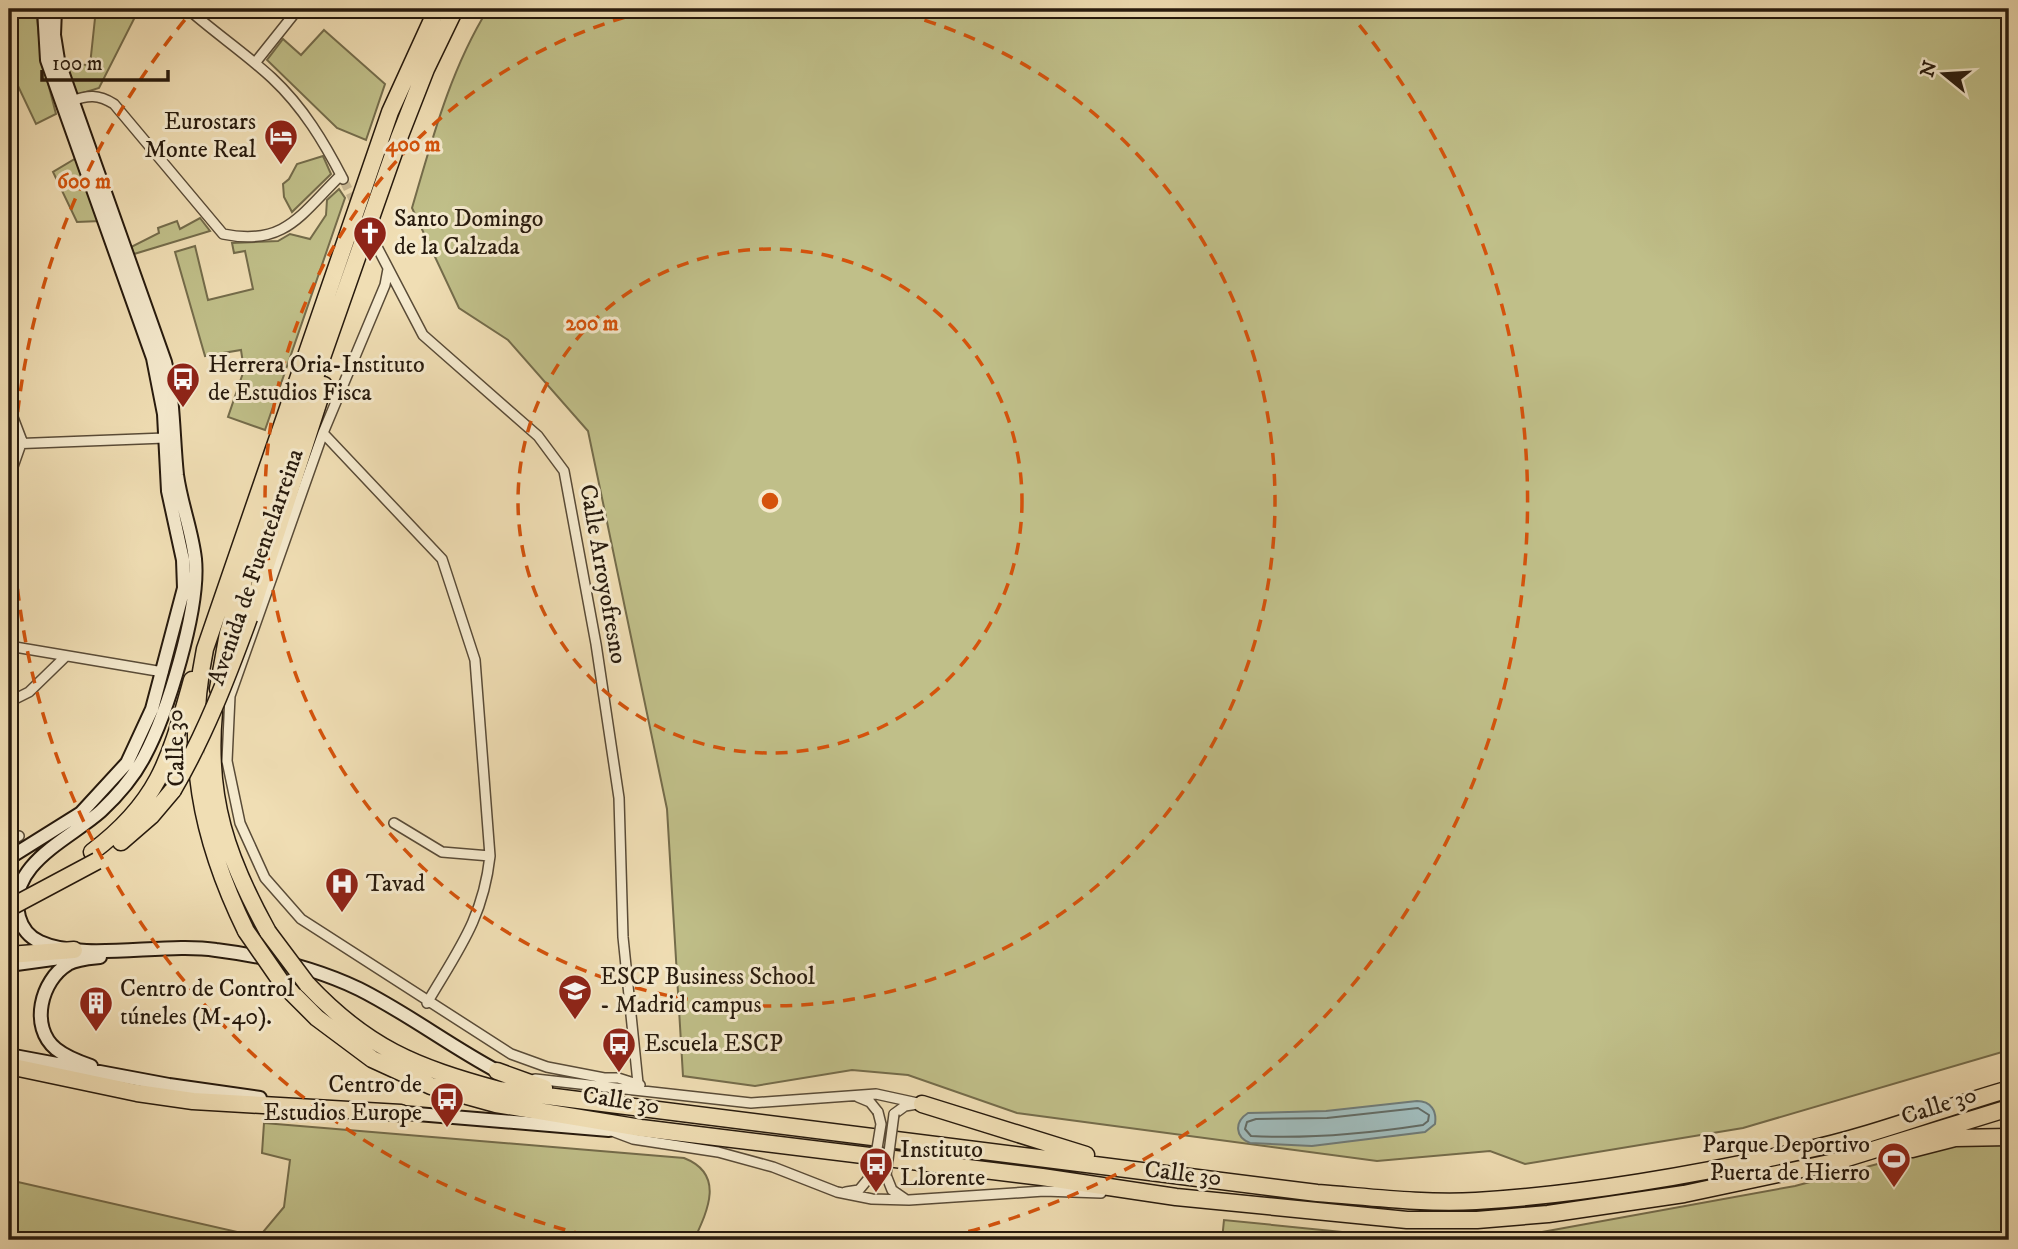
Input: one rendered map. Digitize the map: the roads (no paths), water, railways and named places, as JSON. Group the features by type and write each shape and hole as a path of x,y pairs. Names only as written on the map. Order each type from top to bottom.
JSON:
{"highway":[{"name":"Calle 30","path":"437,9 390,112 205,649 199,678 194,759 207,834 222,883 246,931 282,983 317,1018 372,1059 431,1086 496,1104 642,1128 1305,1212 1407,1220 1478,1220 1548,1214 1685,1194 1834,1162 2009,1108"},
{"name":"Calle 30","path":"455,9 417,92 371,237 245,577 228,633 214,713 211,754 217,813 238,878 268,932 307,984 352,1028 405,1060 435,1072 499,1090 566,1096 1197,1178 1410,1200 1474,1201 1540,1196 1802,1151 2009,1089"},
{"path":"9,908 94,856 151,816 173,790 208,724 248,618 371,237"},
{"path":"9,898 94,856 145,803 162,774 192,677 205,649"},
{"path":"9,955 83,950"},
{"path":"9,1066 136,1093 193,1101 401,1113"},
{"path":"497,1071 566,1096"},
{"path":"922,1104 1083,1155 1165,1166 1197,1178"},
{"path":"609,1130 642,1128"},
{"path":"1834,1162 1861,1163 1955,1138 2009,1137"},
{"path":"1101,1193 1136,1191"}],"main road":[{"path":"9,858 69,822 119,775 142,737 183,597 184,575 168,491 161,393 149,342 47,60 44,9"},
{"path":"55,9 55,47 71,101 165,362 173,409 178,482 195,571 191,609 174,674 161,718 143,758 111,802 30,868 19,888 17,909 20,921 35,940 83,950"},
{"path":"9,965 83,950 181,946 250,956 303,968 359,989 497,1071"},
{"path":"131,1079 76,1061 56,1049 47,1038 41,1008 43,994 55,974 70,962 134,949"},
{"path":"9,1055 131,1079 296,1103 609,1130"}],"street":[{"path":"71,101 88,96 103,97 114,104 223,234 257,236 286,229 343,178 312,124 255,62 188,9"},
{"path":"255,62 298,9"},
{"name":"Calle Arroyofresno","path":"371,237 423,335 538,436 564,471 620,798 623,937 638,1083"},
{"name":"Avenida de Fuentelarreina","path":"388,269 381,293 323,433 230,696 227,761 240,822 265,878 301,919 427,1003 511,1054 547,1067 628,1080 654,1091"},
{"path":"381,293 395,284"},
{"path":"9,407 22,441 9,478"},
{"path":"323,433 442,559 475,660 490,856 488,881 477,920 427,1003"},
{"path":"9,444 22,441 165,438"},
{"path":"9,646 163,672"},
{"path":"9,702 29,692 65,657"},
{"path":"394,823 442,852 490,856"},
{"path":"9,841 19,836"},
{"path":"628,1080 634,1060"},
{"path":"497,1071 549,1081 751,1103 843,1094 876,1094 922,1104"},
{"name":"Avenida de Fuentelarreina","path":"549,1081 604,1078"},
{"path":"837,1192 859,1190 873,1173 881,1124 878,1112 870,1102 843,1094"},
{"path":"909,1200 892,1190 886,1175 894,1114 905,1106 922,1104"},
{"path":"609,1130 633,1139 718,1152 765,1164 837,1192 872,1199 909,1200 1044,1191 1101,1193"}],"water":[{"path":"1417,1101 1429,1105 1435,1115 1435,1124 1425,1132 1312,1146 1250,1143 1241,1137 1238,1129 1240,1121 1248,1113 1326,1111"}],"tunnel":[{"path":"344,181 368,229"}],"place":[{"name":"Eurostars Monte Real","path":"281,166"},
{"name":"Santo Domingo de la Calzada","path":"370,263"},
{"name":"Herrera Oria-Instituto de Estudios Fisca","path":"183,409"},
{"name":"Tavad","path":"342,914"},
{"name":"ESCP Business School - Madrid campus","path":"575,1021"},
{"name":"Centro de Control túneles (M-40).","path":"96,1033"},
{"name":"Escuela ESCP","path":"619,1074"},
{"name":"Centro de Estudios Europe","path":"447,1129"},
{"name":"Parque Deportivo Puerta de Hierro","path":"1894,1189"},
{"name":"Instituto Llorente","path":"876,1194"}]}
